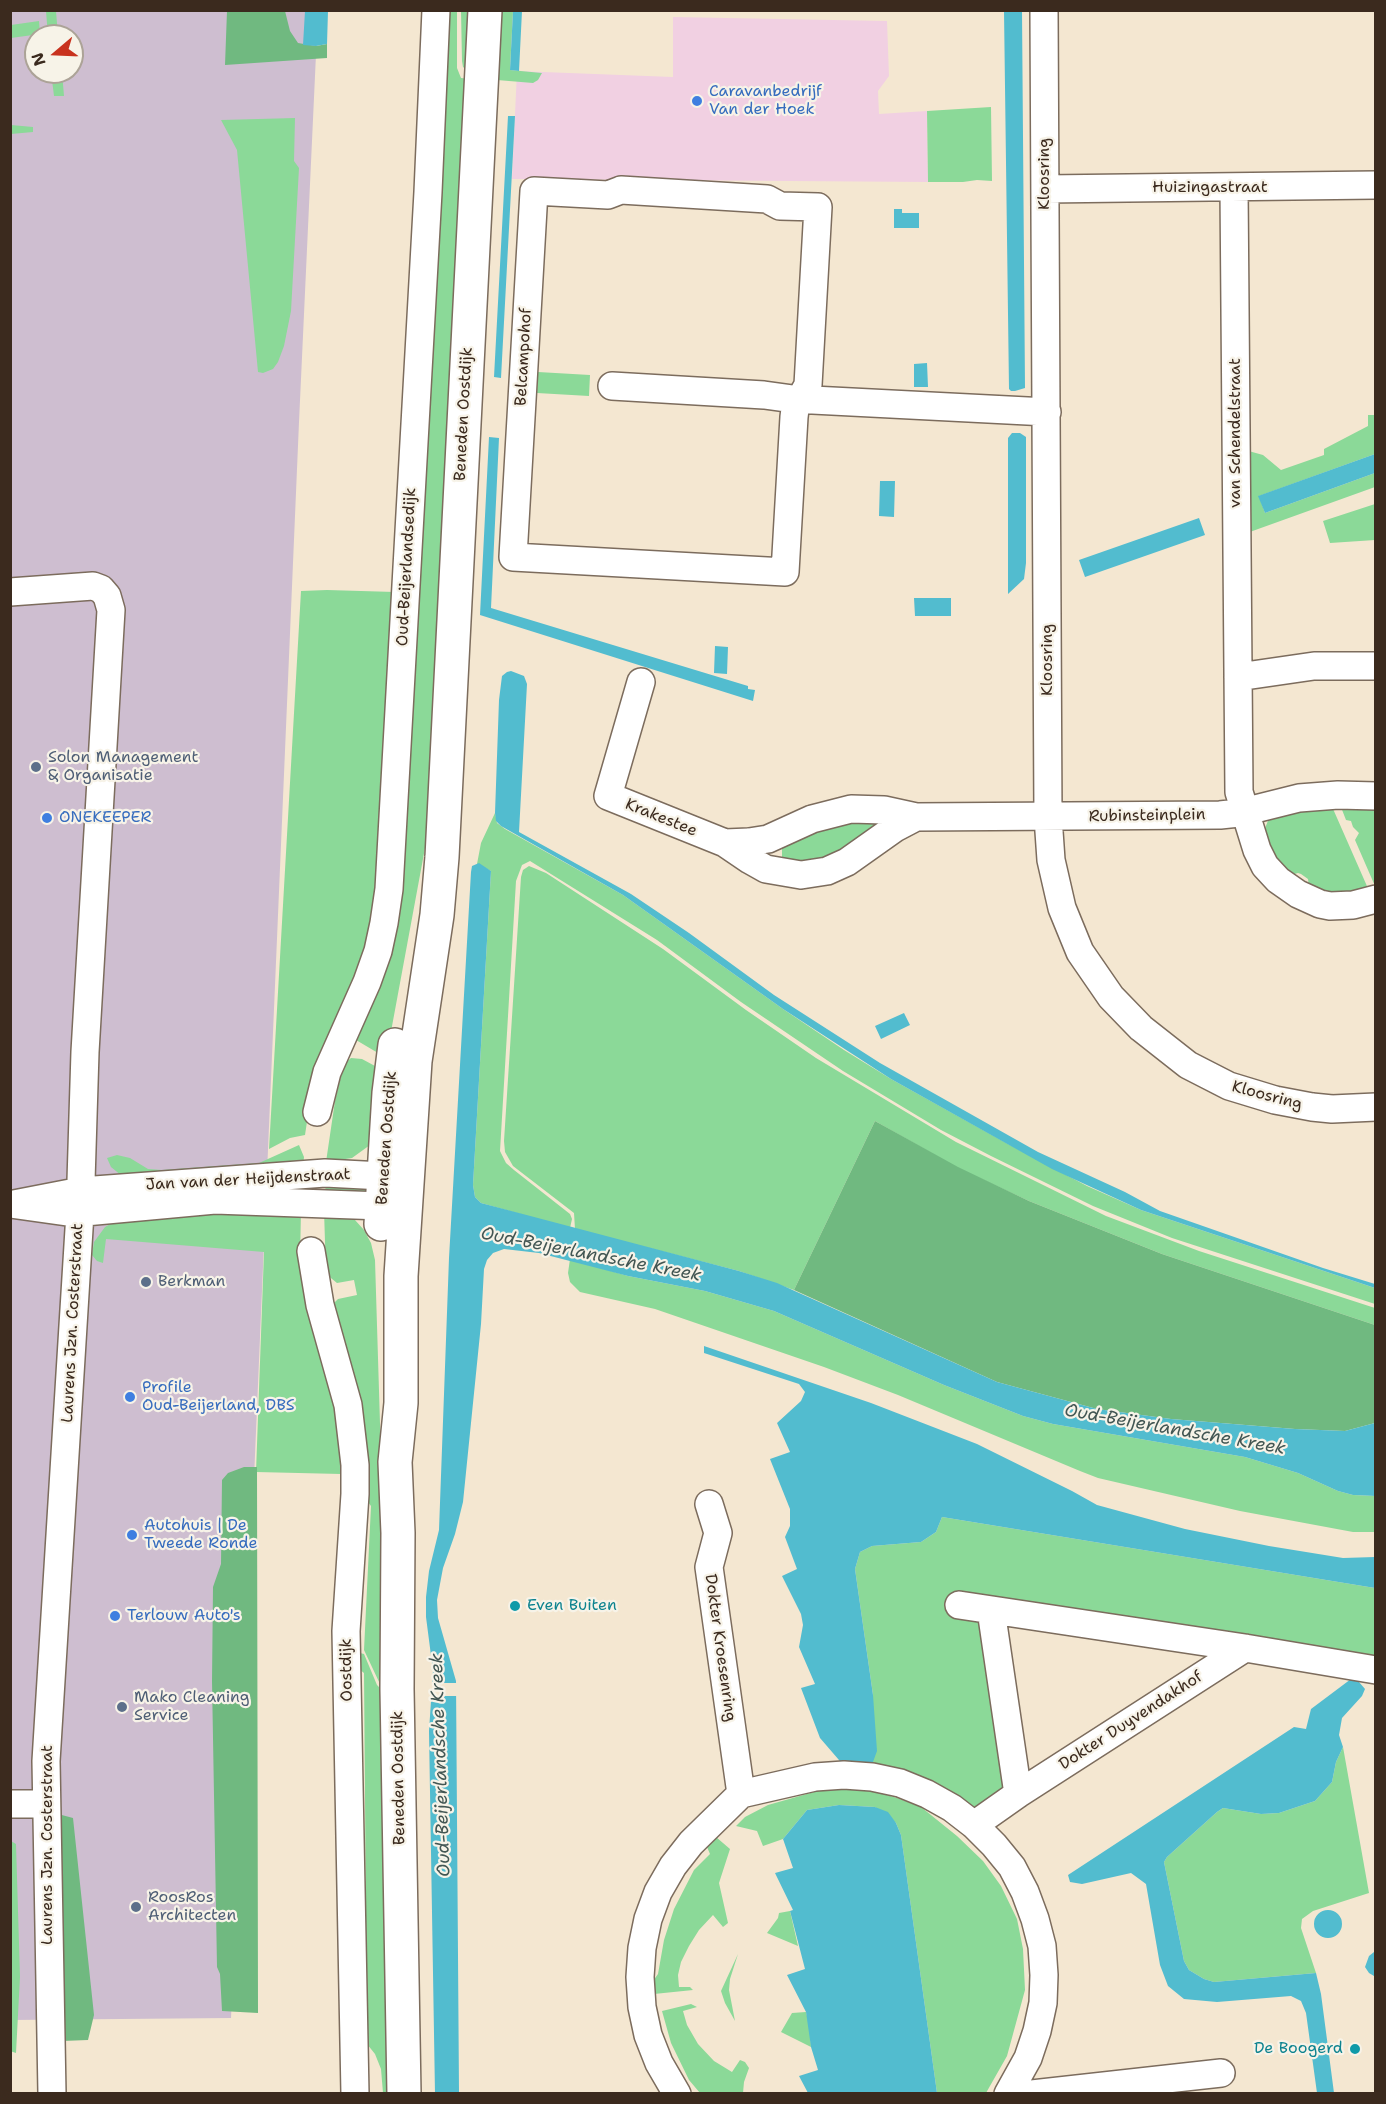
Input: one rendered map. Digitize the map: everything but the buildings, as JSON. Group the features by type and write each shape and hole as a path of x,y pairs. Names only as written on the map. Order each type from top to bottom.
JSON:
{"main road":[{"name":"Beneden Oostdijk","path":"404,2094 397,1689 396,1462 384,1412 379,1360 378,1288 390,1192 437,915 485,10"}],"street":[{"name":"Oud-Beijerlandsedijk","path":"317,1112 327,1072 367,982 375,958 388,898 428,192 436,10"},
{"name":"Kloosring","path":"1044,10 1048,817 1049,845 1062,908 1086,962 1111,996 1149,1035 1172,1054 1228,1086 1254,1095 1312,1107 1349,1109 1376,1107"},
{"name":"Huizingastraat","path":"1045,189 1376,185"},
{"name":"van Schendelstraat","path":"1234,188 1238,788 1245,812"},
{"name":"Belcampohof","path":"621,190 767,199 780,206 818,207 808,385 801,400 795,409 794,417 785,572 513,557 534,191 608,195 621,190"},
{"path":"612,386 764,395 801,400 1047,412"},
{"name":"Laurens Jzn. Costerstraat","path":"10,592 84,585 97,587 110,600 111,610 85,1052 80,1202 46,1761 52,2094"},
{"path":"1238,677 1314,666 1376,666"},
{"name":"Krakestee","path":"641,682 608,796 725,843 766,868 781,872 809,874 838,866 858,856 895,828 916,817"},
{"name":"Rubinsteinplein","path":"1048,817 1227,815 1306,797 1376,796"},
{"name":"Krakestee","path":"725,843 749,842 774,837 812,819 842,810 884,810 916,817 1048,817"},
{"path":"1245,812 1257,850 1265,866 1293,891 1320,904 1330,906 1353,905 1376,899"},
{"path":"774,837 773,856 781,872"},
{"name":"Jan van der Heijdenstraat","path":"12,1204 80,1202 302,1174 338,1173 390,1192"},
{"name":"Oostdijk","path":"311,1251 317,1295 348,1405 355,1465 355,1502 346,1631 355,2094"},
{"name":"Dokter Kroesenring","path":"709,1504 718,1533 709,1567 741,1794"},
{"path":"959,1605 1376,1670"},
{"path":"991,1610 1018,1794"},
{"name":"Dokter Duyvendakhof","path":"974,1825 1018,1794 1245,1648"},
{"path":"677,2094 658,2063 648,2035 642,2007 640,1977 642,1948 658,1892 673,1866 691,1843 741,1794 815,1777 844,1775 872,1777 927,1794 952,1808 974,1825 1012,1867 1032,1910 1042,1946 1044,1975 1043,2003 1037,2031 1028,2058 1008,2094"},
{"path":"10,1804 45,1804"},
{"path":"1032,2094 1221,2073"}],"shaded area":[{"path":"10,11 318,11 231,2018 11,2020"},
{"name":"Caravanbedrijf Van der Hoek","path":"673,17 887,21 889,76 878,91 879,114 927,111 928,182 512,179 517,71 673,77"}],"green space":[{"path":"46,11 56,11 57,24 47,24"},
{"path":"227,11 285,11 290,31 298,43 316,46 327,44 327,58 225,65"},
{"path":"446,11 457,11 457,68 461,78 471,79 437,720 425,848 370,1145 352,1158 326,1162 335,1101 344,1064 351,1058 362,1059 375,1066 378,1053 356,1040 354,1033 381,969"},
{"path":"461,11 475,11 468,71 463,67 462,61"},
{"path":"495,11 513,11 510,70 542,73 533,83 497,80"},
{"path":"39,21 39,24 24,24 24,36 11,38 11,25"},
{"path":"52,84 63,84 64,96 54,96"},
{"path":"991,107 992,181 928,182 927,111"},
{"path":"295,118 294,161 299,168 291,311 284,346 278,362 273,369 263,373 258,372 237,150 221,120"},
{"path":"11,125 33,127 33,132 11,134"},
{"path":"538,372 590,375 589,396 537,393"},
{"path":"1368,415 1375,415 1375,454 1259,496 1265,513 1375,473 1375,487 1247,533 1245,450 1263,455 1281,470 1324,455 1324,449 1368,426"},
{"path":"1375,504 1375,540 1330,543 1323,521"},
{"path":"301,591 395,592 382,840 369,944 308,1115 305,1135 290,1138 269,1149"},
{"path":"1330,802 1370,893 1347,899 1309,887 1308,879 1301,874 1280,873 1264,831 1269,818"},
{"path":"1339,802 1375,803 1375,886 1355,840 1359,833 1351,821 1346,820"},
{"path":"495,813 497,823 505,829 623,895 783,1009 891,1079 1087,1186 1141,1210 1375,1288 1375,1304 1172,1238 1093,1206 941,1130 843,1071 741,1002 657,940 530,861 522,865 516,881 500,1151 506,1163 570,1214 572,1219 570,1228 481,1203 475,1197 473,1185 491,871 477,864 481,843"},
{"path":"896,817 840,853 806,863 782,858 782,846 837,823"},
{"path":"529,866 546,873 663,949 816,1058 956,1142 1106,1216 1199,1251 1375,1308 1375,1325 1162,1254 1029,1201 958,1168 875,1121 794,1290 739,1271 575,1229 574,1213 513,1166 505,1152 521,877 523,870"},
{"path":"875,1121 958,1167 1029,1201 1162,1254 1375,1325 1375,1423 1345,1431 1295,1429 1171,1419 1097,1409 997,1382 794,1290"},
{"path":"299,1145 304,1157 303,1166 122,1176 111,1167 107,1158 117,1155 130,1158 148,1169 162,1170 259,1163"},
{"path":"326,1179 367,1189 369,1193 325,1197"},
{"path":"301,1209 300,1261 330,1376 341,1446 341,1474 256,1472 264,1252 106,1239 103,1263 97,1261 92,1255 94,1242 105,1227 138,1215"},
{"path":"324,1210 342,1213 355,1220 371,1243 375,1260 388,1685 380,1684 364,1650 371,1506 365,1498 330,1307 338,1299 357,1295 354,1280 337,1283 326,1274"},
{"path":"570,1259 628,1276 705,1291 774,1311 944,1385 1023,1416 1053,1424 1245,1457 1298,1473 1338,1491 1353,1495 1375,1496 1375,1532 1353,1532 1240,1511 1098,1478 898,1395 824,1367 655,1309 580,1292 570,1282 568,1273"},
{"path":"244,1467 257,1467 258,2013 222,2011 220,1974 217,1967 212,1681 213,1587 221,1564 222,1480 228,1473"},
{"path":"942,1517 1375,1588 1375,1662 951,1593 953,1617 984,1622 1006,1785 1000,1796 977,1811 867,1768 873,1695 855,1569 860,1552 872,1546 921,1542 936,1532"},
{"path":"360,1653 364,1654 377,1685 388,1690 395,2093 383,2093 381,2069 375,2054 367,2044 364,1673 359,1669"},
{"path":"1343,1747 1369,1893 1313,1911 1302,1919 1301,1928 1316,1973 1214,1982 1189,1970 1184,1961 1164,1862 1167,1857 1223,1808 1261,1814 1279,1813 1315,1801 1332,1782 1336,1762"},
{"path":"866,1789 921,1807 983,1861 1001,1886 1017,1919 1023,1949 1025,1990 1007,2056 986,2093 937,2093 901,1835 896,1823 875,1807 839,1805 807,1810 783,1839 763,1846 757,1831 736,1826 745,1817 768,1805 821,1790"},
{"path":"58,1814 73,1818 94,2015 88,2040 62,2041"},
{"path":"716,1837 730,1849 719,1883 728,1923 723,1927 713,1915 699,1930 689,1946 681,1962 678,1975 679,1987 690,1987 693,1990 654,1994 653,1981 658,1974 664,1940 674,1909 694,1870 710,1854 707,1847"},
{"path":"11,1841 16,1844 20,1977 16,2053 10,2051"},
{"path":"790,1911 798,1946 767,1933 779,1913"},
{"path":"738,1954 729,1990 735,2021 721,1991"},
{"path":"691,2004 697,2007 683,2011 687,2025 698,2044 714,2061 732,2072 740,2060 745,2062 749,2068 743,2093 700,2093 689,2080 671,2043 662,2011"},
{"path":"806,2012 811,2047 781,2032 792,2013"}],"water":[{"path":"305,11 328,11 327,44 303,45"},
{"path":"513,11 522,11 519,71 510,70"},
{"path":"1004,11 1022,11 1025,388 1015,391 1009,389"},
{"path":"508,116 515,116 501,378 494,377"},
{"path":"894,209 902,209 902,213 919,213 919,228 894,228"},
{"path":"927,363 928,387 914,387 914,364"},
{"path":"1012,433 1020,433 1026,437 1026,563 1024,579 1008,594 1008,438"},
{"path":"489,437 499,438 491,608 748,686 748,689 755,690 753,701 480,615"},
{"path":"1375,454 1375,473 1265,513 1258,496"},
{"path":"880,481 895,481 894,517 879,516"},
{"path":"1199,518 1205,535 1085,577 1079,560"},
{"path":"914,598 951,598 951,616 915,616"},
{"path":"715,646 728,647 727,674 714,673"},
{"path":"511,671 524,676 527,684 519,832 631,894 774,995 880,1063 1038,1152 1125,1192 1160,1211 1375,1284 1375,1288 1141,1210 1052,1169 891,1079 783,1009 623,895 501,826 496,821 495,813 499,700 502,676"},
{"name":"Oud-Beijerlandsche Kreek","path":"479,863 491,871 473,1185 475,1197 481,1203 777,1283 997,1382 1097,1409 1171,1419 1295,1429 1345,1431 1375,1423 1376,1496 1353,1495 1338,1491 1298,1473 1245,1457 1053,1424 1023,1416 944,1385 774,1311 705,1291 628,1276 539,1253 504,1249 493,1253 484,1269 481,1324 463,1502 443,1568 437,1600 438,1618 456,1681 459,2093 435,2094 429,1731 433,1671 426,1617 426,1597 429,1571 439,1530 449,1258 471,872 472,866"},
{"path":"904,1013 910,1025 881,1039 875,1026"},
{"path":"704,1346 871,1403 977,1444 1097,1505 1185,1529 1269,1546 1343,1558 1375,1557 1375,1588 942,1517 936,1532 921,1542 872,1546 860,1552 855,1569 873,1695 877,1751 873,1762 867,1768 845,1767 820,1738 801,1688 815,1684 799,1647 803,1625 801,1614 782,1576 797,1569 785,1537 790,1526 790,1509 770,1459 790,1452 777,1423 801,1401 805,1392 799,1384 704,1353"},
{"path":"1351,1679 1359,1682 1365,1689 1362,1696 1342,1718 1339,1735 1343,1747 1336,1762 1332,1782 1315,1801 1279,1813 1261,1814 1223,1808 1164,1862 1184,1961 1189,1970 1214,1982 1316,1973 1321,1994 1334,2093 1317,2093 1306,2013 1301,2001 1291,1996 1217,2002 1184,1999 1168,1986 1160,1965 1146,1884 1131,1873 1082,1884 1070,1882 1068,1875 1294,1727 1306,1729 1311,1709"},
{"path":"839,1805 875,1807 888,1812 901,1835 937,2093 808,2093 799,2076 818,2070 811,2047 806,2012 787,1975 805,1969 790,1911 793,1910 775,1873 793,1868 783,1839 807,1810"},
{"path":"1328,1910 1338,1914 1342,1924 1338,1934 1328,1938 1318,1934 1314,1924 1318,1914"},
{"path":"1374,1952 1376,1974 1374,1976 1365,1967 1369,1956"}],"pier":[{"path":"429,1683 458,1683 458,1696 428,1696"}],"place":[{"name":"Caravanbedrijf Van der Hoek","path":"697,101"},
{"name":"Solon Management & Organisatie","path":"36,767"},
{"name":"ONEKEEPER","path":"47,818"},
{"name":"Berkman","path":"146,1282"},
{"name":"Profile Oud-Beijerland, DBS","path":"130,1397"},
{"name":"Autohuis | De Tweede Ronde","path":"132,1535"},
{"name":"Even Buiten","path":"515,1606"},
{"name":"Terlouw Auto's","path":"115,1616"},
{"name":"Mako Cleaning Service","path":"122,1707"},
{"name":"RoosRos Architecten","path":"136,1907"},
{"name":"De Boogerd","path":"1355,2049"}]}
